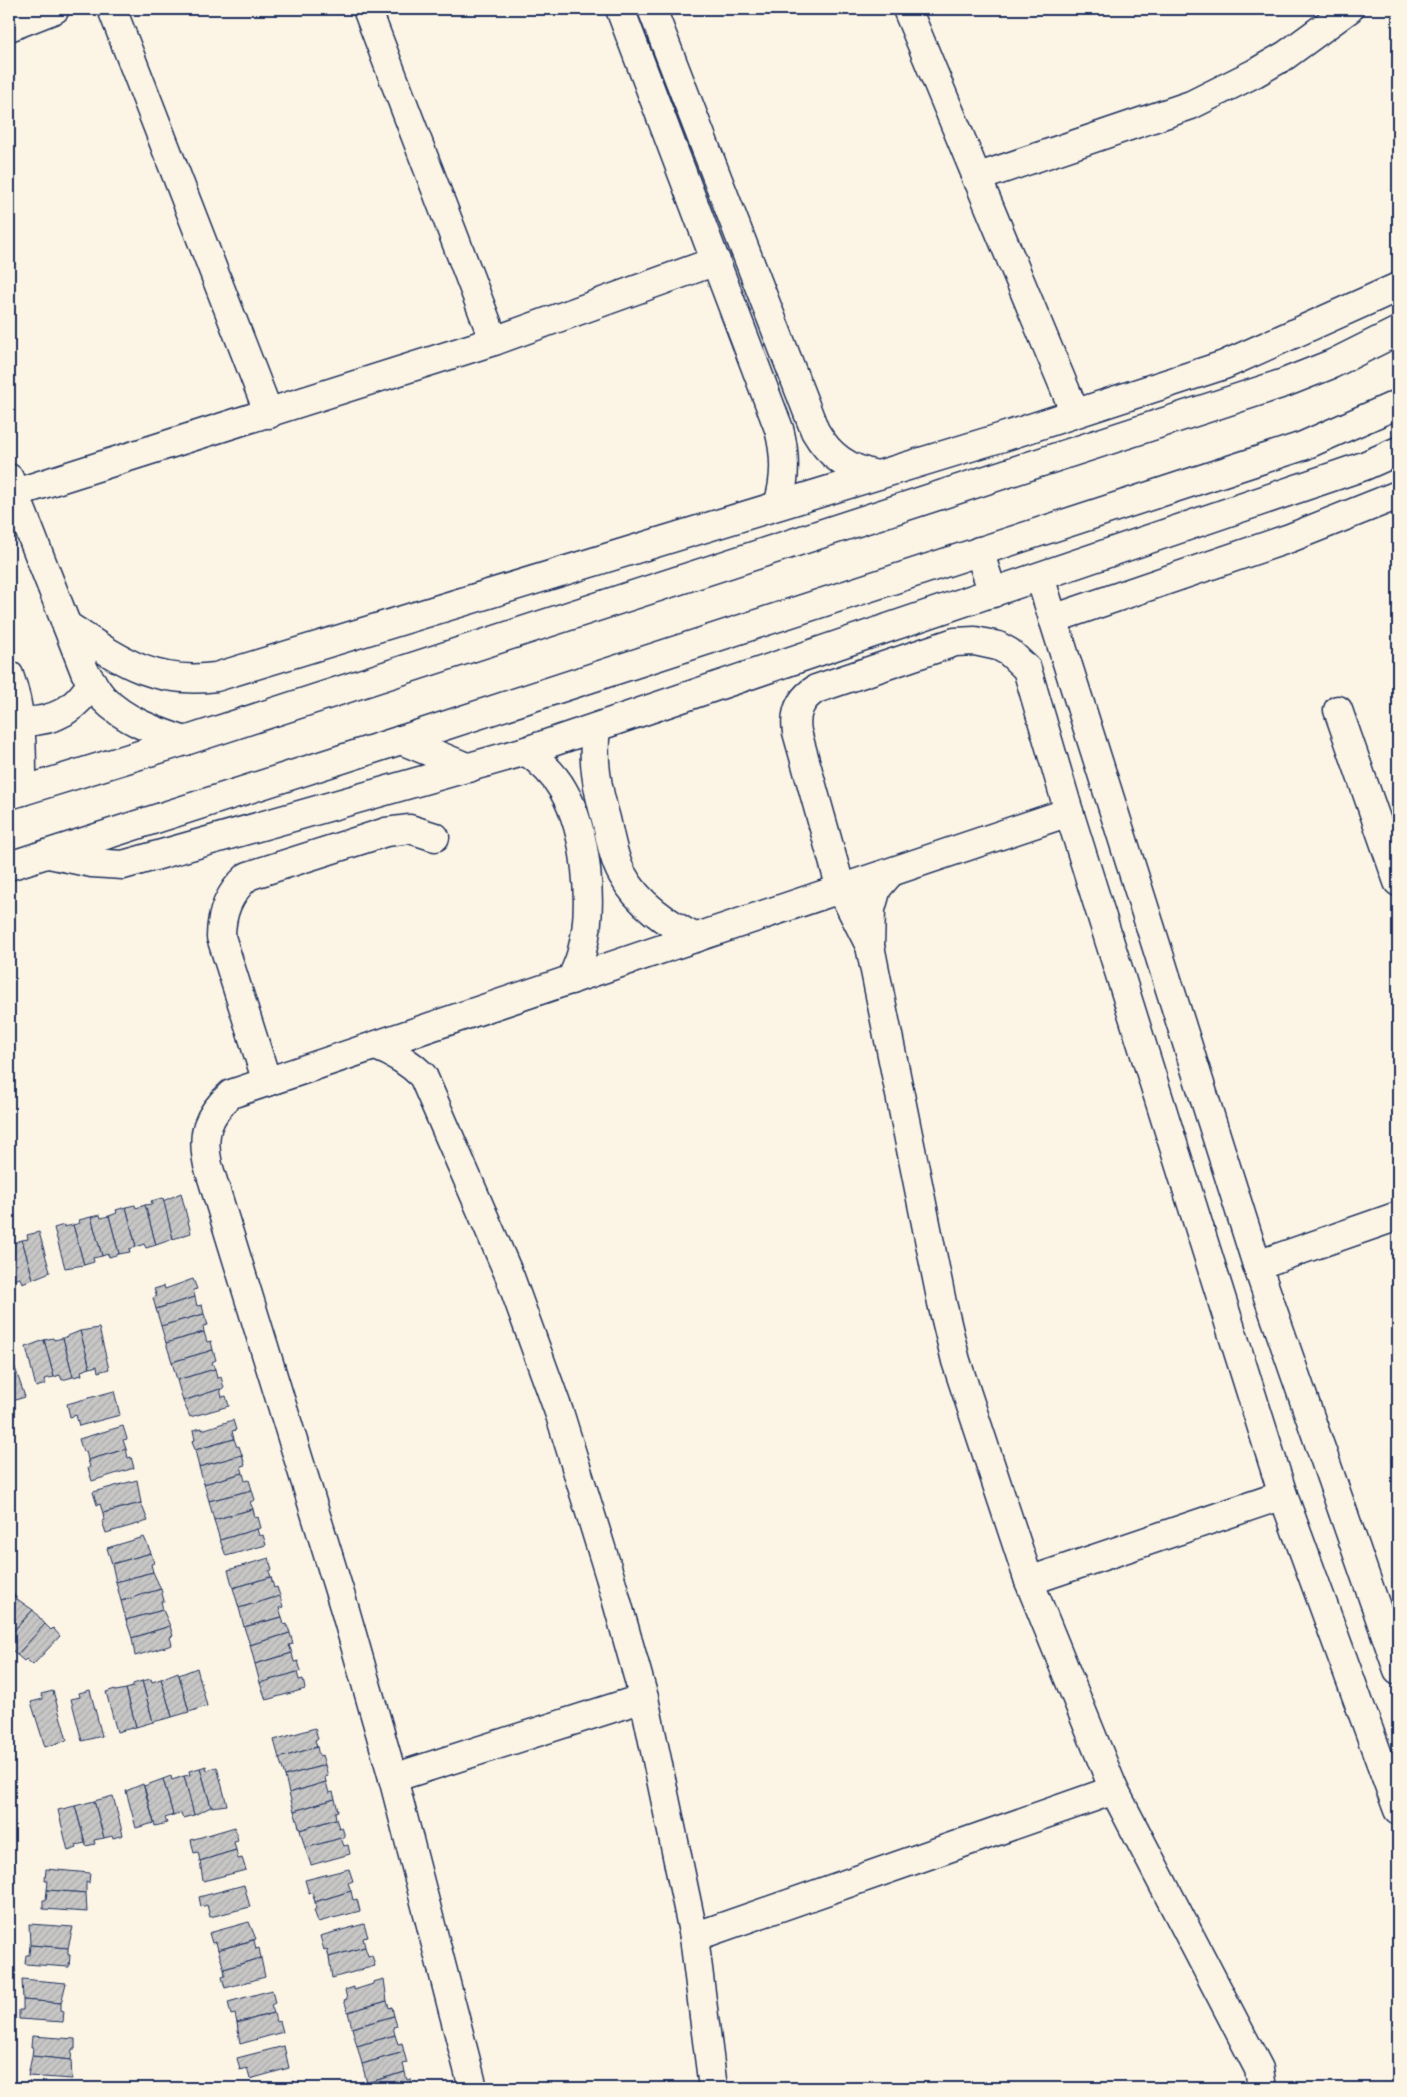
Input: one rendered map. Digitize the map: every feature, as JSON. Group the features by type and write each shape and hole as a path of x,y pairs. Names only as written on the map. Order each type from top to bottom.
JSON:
{"street":[{"path":"9,27 55,9"},
{"path":"112,9 269,414"},
{"path":"367,9 494,341"},
{"path":"620,9 779,429 783,446 784,477 778,505"},
{"path":"652,9 815,431 823,445 834,457 847,466 877,475"},
{"path":"907,9 1074,413"},
{"path":"976,178 1192,105 1232,86 1286,55 1349,9"},
{"path":"185,741 152,730 125,716 102,697 85,672 12,485 269,414 494,341 716,262"},
{"path":"68,626 118,659 151,673 183,679 216,677 1003,437 1224,365 1398,287"},
{"path":"9,674 16,692 20,721 16,793 185,741 1284,383 1332,364 1398,331"},
{"path":"9,866 1303,446 1398,404"},
{"path":"1003,437 1014,470"},
{"path":"48,854 92,863 123,865 526,751 1364,466 1398,451"},
{"path":"1053,619 1290,538 1398,495"},
{"path":"979,551 993,593"},
{"path":"1040,577 1257,1265 1398,1670"},
{"path":"870,946 840,890 797,732 796,716 802,701 816,689 954,642 965,640 986,642 1009,652 1027,669 1069,812 1284,1495 1398,1810"},
{"path":"20,721 33,722 57,716 78,702 92,682"},
{"path":"1338,710 1393,847 1398,882"},
{"path":"596,728 594,754 596,780 622,874 643,901 668,923 696,938"},
{"path":"401,740 469,768"},
{"path":"526,751 552,774 563,790 570,804 582,845 588,883 587,917 582,951 571,980"},
{"path":"563,790 596,780"},
{"path":"473,2088 393,1778 345,1610 204,1149 205,1133 210,1118 219,1105 231,1094 1069,812"},
{"path":"267,1082 221,937 222,915 232,894 248,876 386,832 410,829 435,837"},
{"path":"890,873 877,888 870,908 870,946 940,1293 956,1361 1029,1581 1114,1790 1260,2069 1262,2088"},
{"path":"588,883 622,874"},
{"path":"423,1076 430,1028"},
{"path":"376,1046 394,1053 410,1063 423,1076 510,1277 560,1415 610,1577 644,1698 694,1937 713,2088"},
{"path":"1257,1265 1398,1216"},
{"path":"1029,1581 1284,1495"},
{"path":"393,1778 644,1698"},
{"path":"694,1937 1114,1790"}],"building":[{"path":"181,1193 191,1233 173,1239 163,1201"},
{"path":"163,1198 173,1239 156,1245 145,1205 152,1204 151,1201"},
{"path":"135,1205 136,1208 145,1205 156,1245 146,1248 144,1244 136,1247 126,1207"},
{"path":"126,1207 136,1247 129,1249 130,1252 119,1254 109,1216 117,1213 116,1210"},
{"path":"100,1215 101,1218 109,1216 119,1254 109,1257 108,1254 102,1256 91,1217"},
{"path":"91,1217 102,1256 93,1258 94,1262 84,1265 73,1225 80,1223 79,1220"},
{"path":"64,1225 64,1227 73,1225 84,1265 65,1268 54,1228"},
{"path":"39,1232 50,1272 33,1279 22,1240 28,1239 27,1235"},
{"path":"12,1239 13,1243 22,1240 33,1279 22,1283 20,1278 13,1280 9,1264 9,1240"},
{"path":"193,1279 197,1289 193,1290 195,1297 156,1309 153,1298 157,1296 154,1289 164,1286 165,1289"},
{"path":"195,1297 197,1306 202,1305 204,1314 161,1326 156,1309"},
{"path":"204,1314 208,1325 203,1326 204,1332 166,1343 161,1326"},
{"path":"99,1328 109,1369 98,1372 97,1366 90,1368 80,1331"},
{"path":"80,1331 90,1368 81,1371 82,1375 73,1377 63,1338"},
{"path":"204,1332 207,1342 211,1341 213,1350 172,1362 166,1343"},
{"path":"53,1338 54,1340 63,1338 73,1377 62,1380 60,1375 54,1377 44,1340"},
{"path":"44,1340 54,1377 44,1379 46,1384 36,1387 26,1347"},
{"path":"9,1350 25,1397 12,1401 9,1393"},
{"path":"213,1350 216,1360 212,1362 215,1369 177,1380 172,1362"},
{"path":"215,1369 217,1378 221,1377 224,1388 183,1401 177,1380"},
{"path":"220,1389 222,1397 226,1396 229,1406 190,1417 183,1401"},
{"path":"114,1391 120,1415 79,1426 76,1415 70,1417 67,1404"},
{"path":"233,1420 236,1430 232,1431 234,1439 195,1450 192,1441 195,1440 193,1430 202,1428 202,1430"},
{"path":"123,1426 127,1439 123,1440 126,1449 88,1460 86,1451 83,1452 79,1439"},
{"path":"234,1439 242,1455 199,1467 195,1450"},
{"path":"126,1449 128,1458 131,1457 134,1468 92,1481 88,1460"},
{"path":"242,1455 245,1465 241,1466 243,1473 204,1484 199,1467"},
{"path":"243,1473 245,1481 249,1480 252,1490 209,1501 204,1484"},
{"path":"137,1480 141,1503 103,1513 100,1504 97,1505 93,1492"},
{"path":"252,1490 255,1500 250,1502 253,1509 214,1520 209,1501"},
{"path":"141,1503 148,1521 106,1533 102,1521 104,1520 103,1513"},
{"path":"253,1509 255,1518 258,1517 261,1528 220,1540 214,1520"},
{"path":"257,1529 259,1536 263,1535 266,1545 226,1556 220,1540"},
{"path":"144,1537 151,1553 112,1564 107,1548"},
{"path":"151,1553 154,1563 151,1564 153,1572 116,1582 112,1564"},
{"path":"269,1558 272,1570 269,1571 271,1577 233,1588 228,1570"},
{"path":"153,1572 161,1589 121,1601 116,1582"},
{"path":"271,1577 274,1588 277,1587 280,1596 239,1608 233,1588"},
{"path":"9,1588 17,1599 9,1608"},
{"path":"161,1589 164,1601 161,1601 163,1610 126,1620 121,1601"},
{"path":"280,1596 283,1607 279,1608 282,1617 244,1627 239,1608"},
{"path":"17,1599 33,1610 9,1636 9,1608"},
{"path":"33,1610 45,1624 17,1655 9,1647 9,1636"},
{"path":"163,1610 170,1626 132,1638 126,1620"},
{"path":"282,1617 284,1625 287,1624 290,1633 250,1645 244,1627"},
{"path":"45,1624 51,1630 53,1628 60,1636 33,1665 17,1655"},
{"path":"170,1626 173,1636 170,1637 172,1645 135,1656 132,1638"},
{"path":"290,1633 293,1644 289,1645 292,1653 255,1664 250,1645"},
{"path":"292,1653 294,1662 298,1661 301,1671 260,1683 255,1664"},
{"path":"197,1668 207,1706 189,1712 179,1675"},
{"path":"178,1672 189,1712 172,1717 161,1679"},
{"path":"297,1672 299,1680 303,1679 305,1689 266,1700 260,1683"},
{"path":"151,1679 152,1682 161,1679 172,1717 153,1722 142,1681"},
{"path":"142,1681 153,1722 136,1727 126,1689"},
{"path":"115,1689 116,1691 126,1689 136,1727 117,1732 106,1692"},
{"path":"90,1690 102,1736 82,1741 71,1699 80,1697 79,1693"},
{"path":"53,1691 67,1740 45,1747 31,1702 43,1699 41,1694"},
{"path":"315,1728 318,1739 315,1740 317,1747 279,1758 274,1740"},
{"path":"317,1747 319,1756 322,1755 325,1765 285,1776 279,1758"},
{"path":"325,1765 328,1776 325,1777 326,1782 289,1793 285,1776"},
{"path":"206,1766 207,1770 217,1767 227,1805 211,1807 200,1768"},
{"path":"200,1768 211,1807 194,1815 184,1776 190,1775 189,1771"},
{"path":"171,1776 172,1780 184,1776 194,1815 183,1818 181,1813 173,1815 163,1779"},
{"path":"163,1779 173,1815 165,1818 167,1823 155,1826 144,1786"},
{"path":"326,1782 329,1793 333,1792 335,1799 294,1811 289,1793"},
{"path":"143,1784 154,1823 136,1828 126,1791"},
{"path":"113,1796 123,1835 104,1838 94,1801"},
{"path":"335,1799 338,1811 335,1812 336,1819 300,1830 294,1811"},
{"path":"94,1801 104,1838 94,1840 95,1844 86,1846 75,1806"},
{"path":"75,1806 85,1843 76,1845 77,1848 68,1851 58,1810"},
{"path":"336,1819 339,1828 342,1827 345,1837 305,1848 300,1830"},
{"path":"235,1827 238,1841 234,1842 236,1850 200,1861 198,1852 194,1853 191,1840"},
{"path":"341,1838 344,1846 348,1845 350,1854 311,1865 305,1848"},
{"path":"236,1850 238,1859 242,1858 246,1870 203,1881 200,1861"},
{"path":"46,1869 90,1873 89,1883 86,1882 86,1893 47,1890 48,1881 45,1881"},
{"path":"349,1869 353,1881 348,1883 351,1891 315,1902 312,1893 309,1894 305,1880"},
{"path":"244,1885 250,1907 210,1917 207,1905 201,1907 199,1897"},
{"path":"47,1890 86,1893 87,1912 43,1909 43,1900 46,1900"},
{"path":"351,1891 353,1900 357,1899 360,1911 318,1922 314,1910 316,1909 315,1902"},
{"path":"249,1922 256,1939 218,1950 216,1942 212,1943 209,1933"},
{"path":"29,1924 73,1927 68,1948 30,1945"},
{"path":"364,1924 368,1937 363,1938 365,1947 329,1957 327,1949 324,1950 320,1936"},
{"path":"254,1940 256,1949 259,1948 261,1958 224,1969 218,1950"},
{"path":"30,1945 68,1948 68,1955 70,1955 69,1967 25,1964 26,1955 29,1955"},
{"path":"365,1947 368,1956 372,1955 375,1966 332,1978 329,1957"},
{"path":"261,1958 265,1977 225,1988 222,1977 225,1976 224,1969"},
{"path":"22,1979 66,1983 61,2003 23,2000"},
{"path":"384,1979 387,2001 348,2012 344,2000 347,1999 345,1990 354,1987 354,1990"},
{"path":"272,1990 275,2003 271,2005 274,2013 237,2023 235,2014 231,2015 228,2002"},
{"path":"23,2000 61,2003 61,2010 64,2011 63,2022 19,2019 19,2010 23,2010"},
{"path":"387,2001 389,2008 392,2007 394,2016 352,2028 348,2012"},
{"path":"274,2013 276,2022 280,2021 283,2032 240,2044 237,2023"},
{"path":"394,2016 397,2026 393,2027 395,2035 357,2046 352,2028"},
{"path":"395,2035 398,2044 402,2043 404,2052 362,2064 357,2046"},
{"path":"32,2036 75,2039 75,2049 72,2049 71,2060 32,2056"},
{"path":"284,2046 289,2068 250,2079 247,2068 240,2070 237,2058"},
{"path":"404,2052 407,2063 403,2064 405,2072 367,2083 362,2064"},
{"path":"32,2056 71,2060 72,2079 28,2076"},
{"path":"405,2072 407,2080 411,2079 413,2088 369,2088 367,2083"},
{"path":"294,2081 296,2088 270,2088"}]}
